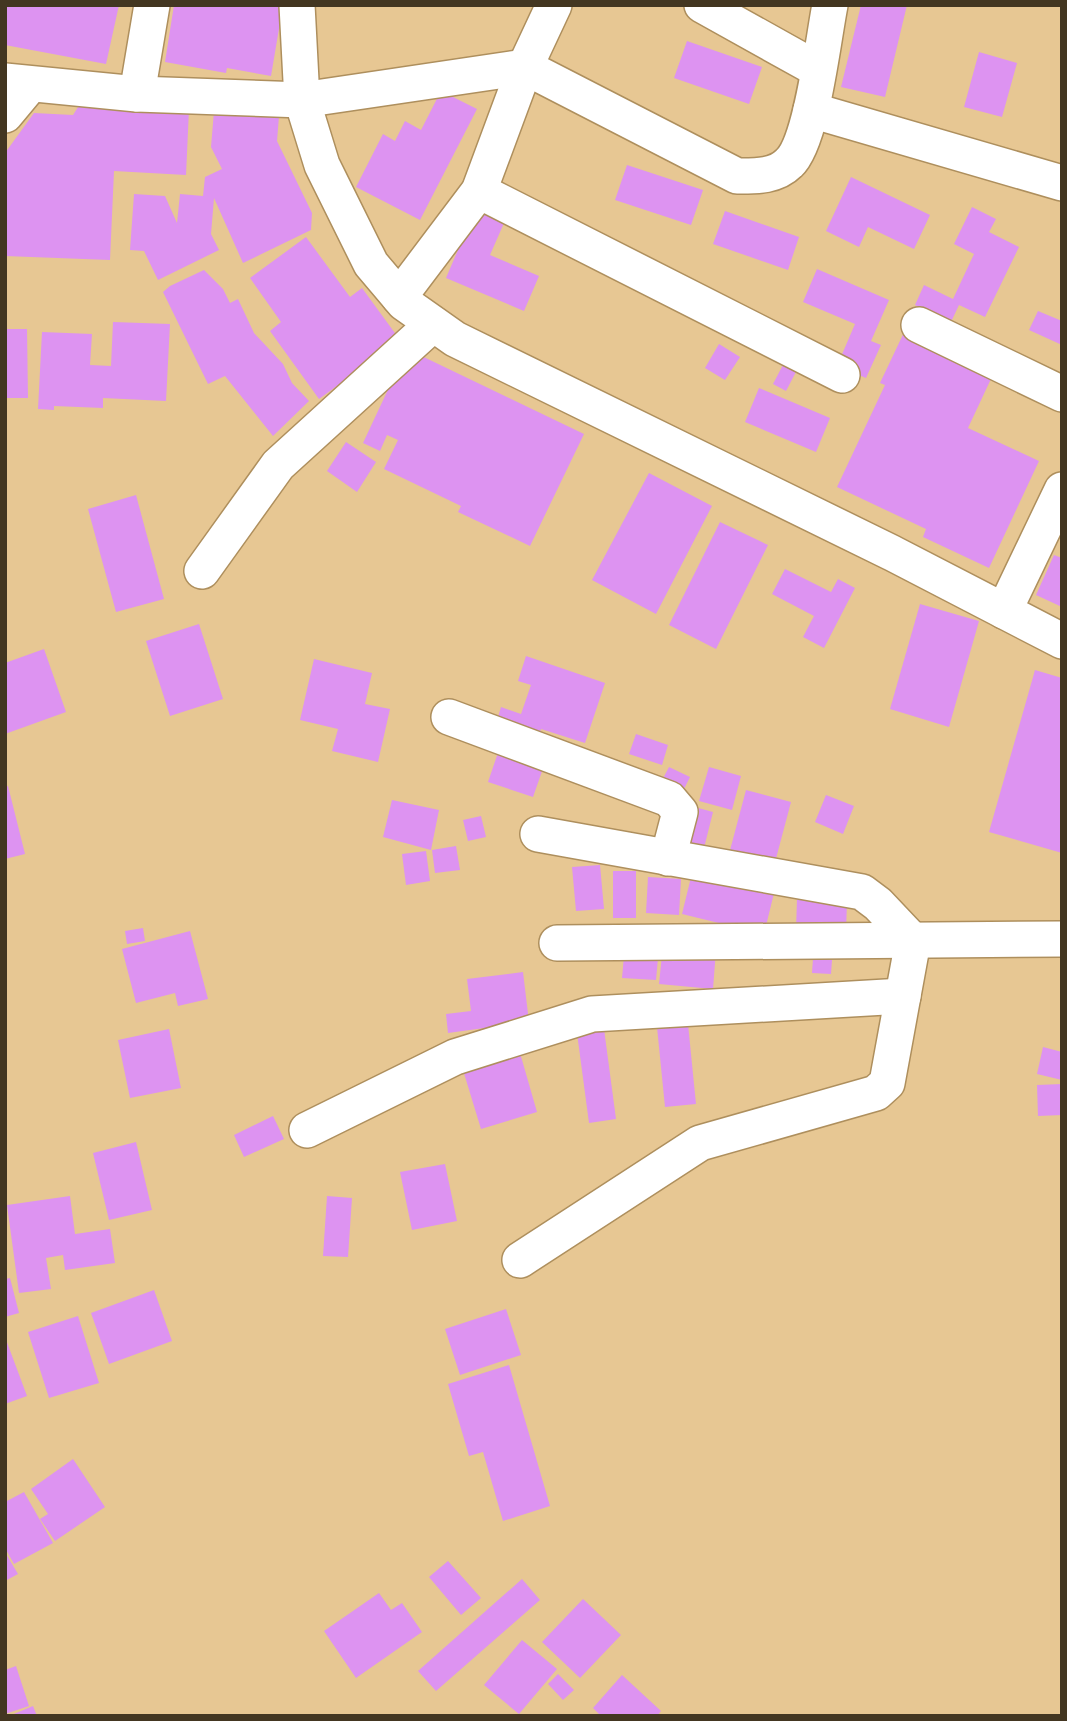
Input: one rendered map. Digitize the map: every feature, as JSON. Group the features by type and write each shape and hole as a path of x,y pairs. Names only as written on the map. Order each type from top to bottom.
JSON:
{"street":[{"path":"137,94 152,5"},
{"path":"297,5 302,100 322,164 371,264 399,297 455,339 892,553 1062,641"},
{"path":"399,297 479,191 525,67 554,5"},
{"path":"702,5 817,69"},
{"path":"5,116 18,83 137,94 302,100 525,67 737,176 766,176 789,164 801,147 811,110 830,5"},
{"path":"811,110 1062,183"},
{"path":"479,191 842,375"},
{"path":"202,571 278,465 433,324"},
{"path":"919,325 1062,394"},
{"path":"1004,611 1062,490"},
{"path":"449,717 670,800 680,812 668,858"},
{"path":"538,834 862,892 913,941"},
{"path":"557,943 1062,939"},
{"path":"520,1260 700,1143 876,1093 887,1083 913,941"},
{"path":"307,1130 455,1057 592,1014 903,996"}],"building":[{"path":"5,5 119,5 106,64 5,45"},
{"path":"174,5 283,5 271,76 227,68 226,73 165,62"},
{"path":"861,5 907,5 885,97 841,87"},
{"path":"687,41 762,67 749,104 674,78"},
{"path":"979,52 1017,63 1002,117 964,107"},
{"path":"441,91 477,109 420,220 356,187 383,134 395,141 405,121 421,130"},
{"path":"80,104 189,109 186,175 114,171 110,260 5,256 5,153 34,113 73,115"},
{"path":"214,111 279,116 277,141 312,213 311,230 243,263 214,198 211,234 219,250 158,280 144,251 130,250 134,194 165,196 177,223 180,194 203,196 205,177 222,169 211,147"},
{"path":"627,165 703,190 691,225 615,200"},
{"path":"851,177 930,215 914,249 868,227 859,247 826,231"},
{"path":"972,207 996,219 989,232 1019,247 985,317 959,305 951,322 915,305 924,285 953,299 974,254 954,244"},
{"path":"475,210 504,223 490,255 539,276 524,311 446,278"},
{"path":"725,211 799,237 788,270 713,244"},
{"path":"306,237 350,297 362,288 400,340 319,399 270,331 281,322 250,278"},
{"path":"817,269 889,300 871,341 881,345 866,378 837,366 855,324 803,302"},
{"path":"204,270 223,289 230,303 238,299 254,333 283,364 292,383 309,401 273,436 225,376 208,384 163,292"},
{"path":"1038,311 1062,321 1062,345 1029,330"},
{"path":"113,322 170,324 166,401 103,398 103,408 54,406 54,410 38,409 42,332 92,334 90,365 111,366"},
{"path":"908,324 997,366 968,428 1039,461 989,568 923,537 926,529 837,487 885,385 880,383"},
{"path":"5,329 27,329 28,398 5,398"},
{"path":"719,344 740,357 725,380 705,368"},
{"path":"407,349 584,434 530,546 458,512 461,506 384,469 398,440 387,435 380,451 363,443"},
{"path":"784,363 797,370 786,391 773,384"},
{"path":"759,388 830,418 816,452 745,422"},
{"path":"346,442 376,462 357,492 327,471"},
{"path":"649,473 712,506 656,614 592,580"},
{"path":"136,495 164,599 116,612 88,509"},
{"path":"720,522 768,545 716,649 669,625"},
{"path":"1054,555 1062,558 1062,607 1036,595"},
{"path":"785,569 831,592 838,579 855,588 824,648 803,637 814,616 772,594"},
{"path":"920,604 979,621 949,727 890,709"},
{"path":"199,624 223,699 170,716 146,641"},
{"path":"44,649 66,712 5,734 5,663"},
{"path":"526,656 605,683 585,743 541,729 537,744 494,730 501,707 521,714 531,685 518,681"},
{"path":"314,659 372,673 365,704 390,709 378,762 332,751 338,729 300,720"},
{"path":"1035,670 1062,678 1062,853 989,832"},
{"path":"636,734 668,745 662,765 629,754"},
{"path":"502,741 547,757 533,797 488,782"},
{"path":"669,767 690,777 681,795 660,784"},
{"path":"709,767 741,776 732,810 699,801"},
{"path":"8,786 25,854 5,859 5,787"},
{"path":"746,790 791,802 774,866 729,854"},
{"path":"826,795 854,806 843,834 815,822"},
{"path":"392,800 439,810 431,850 383,837"},
{"path":"691,806 713,812 704,848 681,842"},
{"path":"481,816 486,837 468,841 463,820"},
{"path":"456,846 460,870 435,873 432,850"},
{"path":"426,851 430,881 406,885 402,854"},
{"path":"600,865 604,909 576,911 572,867"},
{"path":"693,869 775,889 764,934 682,914"},
{"path":"613,871 636,871 636,918 613,918"},
{"path":"648,877 681,879 679,915 646,913"},
{"path":"797,898 847,900 846,932 796,931"},
{"path":"143,928 145,941 127,944 125,931"},
{"path":"190,931 208,999 178,1006 175,993 136,1003 122,949"},
{"path":"663,945 716,950 713,989 659,984"},
{"path":"624,956 658,958 656,980 622,978"},
{"path":"813,958 832,960 831,974 812,973"},
{"path":"523,972 529,1022 448,1033 446,1014 471,1011 467,979"},
{"path":"687,1014 696,1104 665,1107 656,1017"},
{"path":"169,1029 181,1088 130,1098 118,1040"},
{"path":"604,1029 616,1119 589,1123 577,1033"},
{"path":"1043,1047 1062,1052 1062,1080 1037,1074"},
{"path":"520,1053 537,1112 481,1129 463,1070"},
{"path":"1062,1084 1062,1115 1038,1116 1037,1085"},
{"path":"273,1116 284,1139 244,1157 234,1135"},
{"path":"136,1142 152,1210 109,1220 93,1153"},
{"path":"445,1164 457,1221 412,1230 400,1172"},
{"path":"70,1196 75,1234 110,1229 115,1263 65,1270 63,1255 46,1258 51,1289 19,1293 7,1205"},
{"path":"327,1196 352,1198 348,1257 323,1256"},
{"path":"10,1278 19,1313 5,1317 5,1279"},
{"path":"154,1290 172,1341 109,1364 91,1313"},
{"path":"506,1309 521,1355 460,1375 445,1329"},
{"path":"78,1316 99,1383 49,1398 28,1332"},
{"path":"5,1337 27,1396 5,1404"},
{"path":"509,1365 550,1506 503,1521 483,1452 469,1456 448,1384"},
{"path":"73,1459 105,1507 55,1541 40,1519 48,1514 31,1489"},
{"path":"24,1492 53,1543 14,1564 5,1548 5,1502"},
{"path":"5,1552 18,1574 5,1581"},
{"path":"448,1561 481,1598 461,1615 429,1577"},
{"path":"522,1579 540,1600 436,1691 418,1671"},
{"path":"379,1593 391,1610 402,1603 422,1632 356,1678 324,1631"},
{"path":"583,1599 621,1635 580,1678 542,1642"},
{"path":"522,1640 557,1669 519,1714 484,1685"},
{"path":"16,1666 29,1706 5,1714 5,1670"},
{"path":"558,1674 574,1690 563,1700 548,1684"},
{"path":"622,1675 661,1711 657,1716 601,1716 593,1708"},
{"path":"33,1706 37,1716 9,1716"}]}
